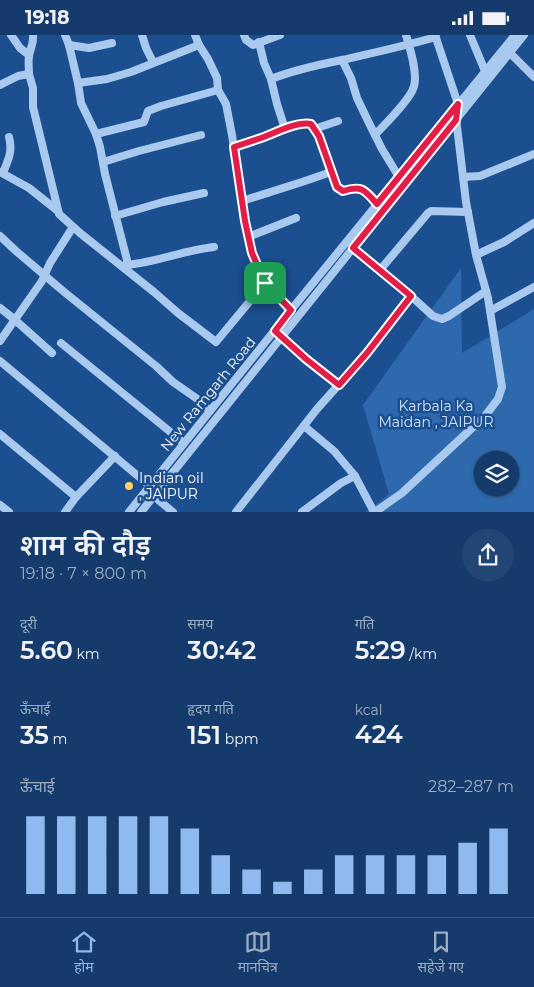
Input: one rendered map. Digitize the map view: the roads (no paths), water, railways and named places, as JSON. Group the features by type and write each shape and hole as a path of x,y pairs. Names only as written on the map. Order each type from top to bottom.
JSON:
{"street":[{"path":"11,35 20,48 29,55"},
{"path":"33,35 34,39 29,55 29,74 34,88 32,107 59,214 73,227 127,267 178,313 216,342 265,283"},
{"path":"65,35 78,83 81,103 96,134 127,260 127,267"},
{"path":"142,35 153,62"},
{"path":"195,35 217,78 218,90 226,104 252,253 265,283 291,310"},
{"path":"244,35 246,40 253,45 280,35"},
{"path":"375,135 414,89 415,78 406,35"},
{"path":"470,35 485,71"},
{"name":"New Ramgarh Road","path":"129,512 514,35"},
{"name":"New Ramgarh Road","path":"141,512 524,35"},
{"path":"271,79 290,71 409,44 435,36 458,104 456,120 468,213 490,311 502,387 498,399 485,416 402,493 375,512 355,476 334,451 304,426"},
{"path":"259,42 285,129"},
{"path":"69,45 89,48 112,43"},
{"path":"78,83 107,79 131,72 199,45"},
{"path":"510,53 534,77"},
{"path":"342,60 351,78 357,98 375,135 399,177"},
{"path":"0,85 18,76 29,74"},
{"path":"96,134 144,123 148,111 161,105 218,90"},
{"path":"314,129 338,121"},
{"path":"234,147 285,129 306,123 311,124 319,136 337,187 343,191 354,188 362,189 377,204"},
{"path":"103,162 201,135"},
{"path":"9,137 10,153 2,173 29,188 58,211"},
{"path":"463,177 480,176 534,154"},
{"path":"242,201 332,172"},
{"path":"115,216 163,202 204,193"},
{"path":"380,270 431,211 468,213"},
{"path":"248,237 296,218"},
{"path":"476,255 504,242 534,223"},
{"path":"0,341 42,281 73,227"},
{"path":"0,236 63,291 210,411"},
{"path":"127,267 196,249 214,247"},
{"path":"353,248 433,316 442,319 486,291"},
{"path":"490,311 534,287"},
{"path":"236,512 317,409 367,353 411,296"},
{"path":"0,308 52,353"},
{"path":"275,331 339,385"},
{"path":"60,343 184,443"},
{"path":"0,361 115,456 149,488 154,496 174,512"},
{"path":"0,435 76,497"},
{"path":"65,512 76,497 115,456"},
{"path":"302,512 341,483 355,476"},
{"path":"0,505 9,512"}],"place":[{"name":"Indian oil , JAIPUR","path":"129,486"}],"park label":[{"name":"Karbala Ka Maidan , JAIPUR","path":"436,414"}]}
